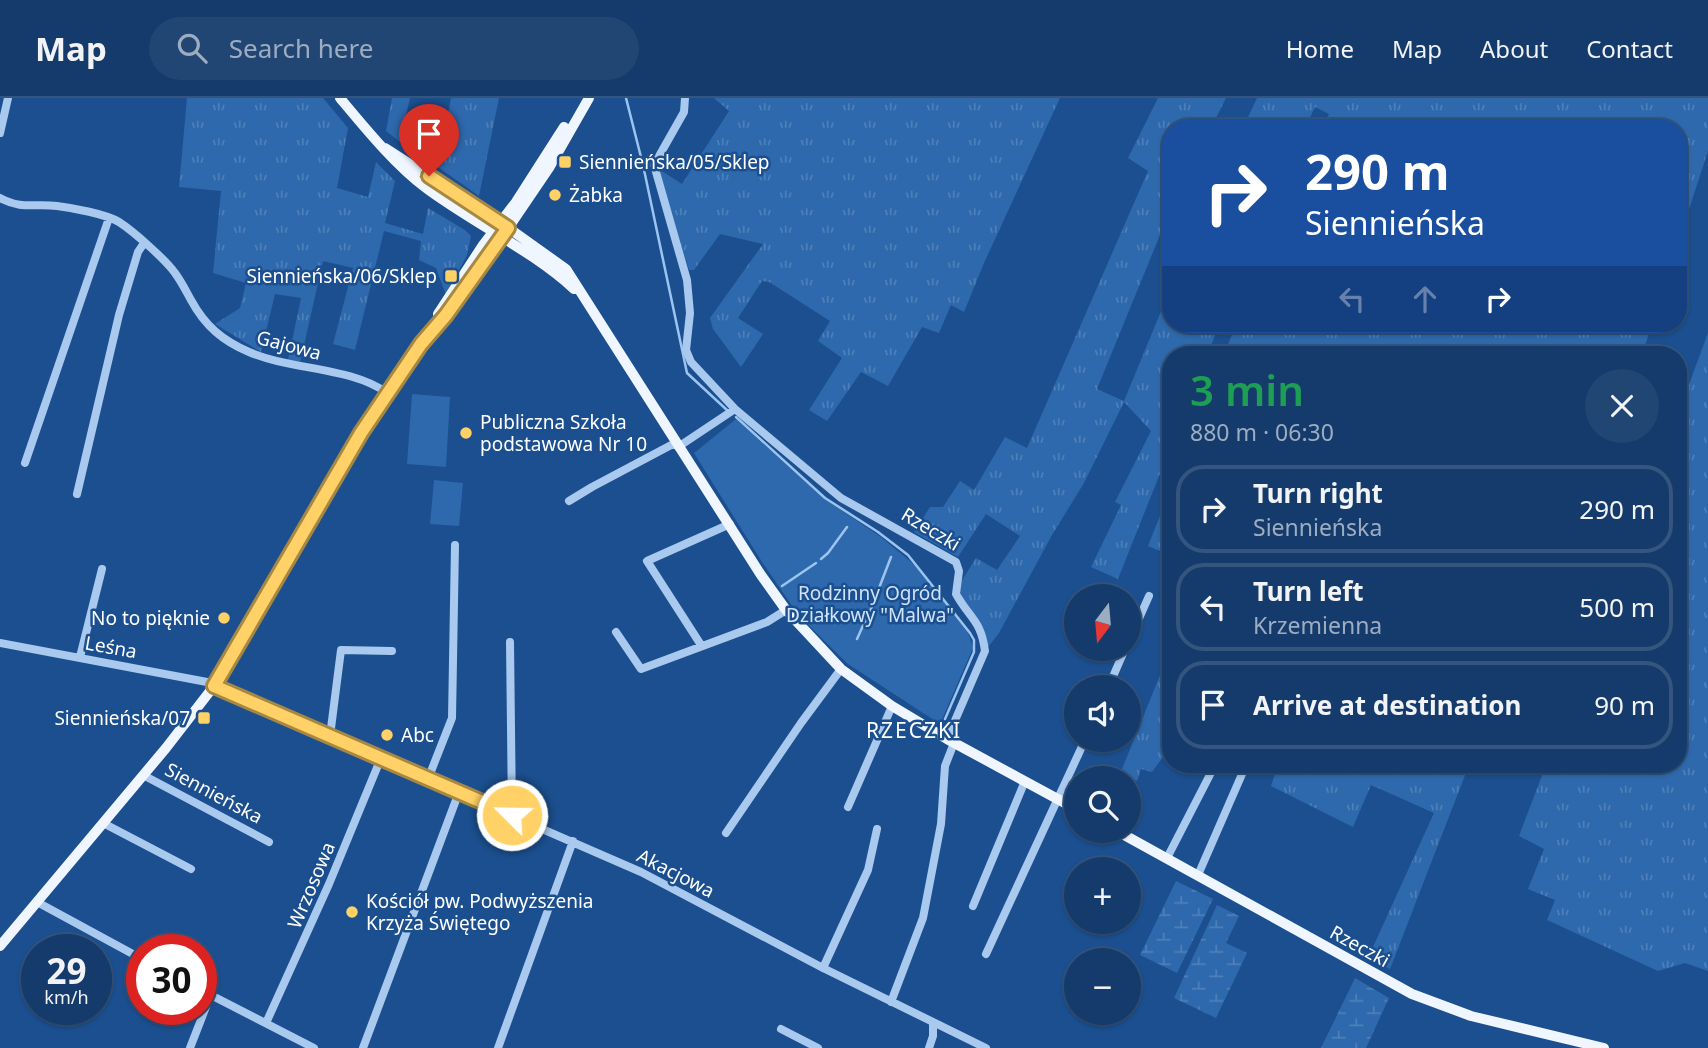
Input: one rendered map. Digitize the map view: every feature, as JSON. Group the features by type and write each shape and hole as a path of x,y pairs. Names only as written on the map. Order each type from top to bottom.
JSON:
{"main road":[{"path":"340,98 425,187 552,272 582,296"},
{"name":"Siennieńska","path":"504,225 582,98"},
{"name":"Siennieńska","path":"0,946 214,686 334,477 387,393 421,344 446,315 496,235 549,168 589,98"},
{"path":"385,148 504,225 566,269 677,445 786,610 841,669 892,706 950,741 1064,803"},
{"name":"Rzeczki","path":"1139,843 1378,977 1432,1003 1471,1016 1604,1048"}],"street":[{"path":"0,132 8,98"},
{"name":"Rzeczki","path":"685,98 684,112 654,169 672,222 687,280 690,313 686,350 691,362 736,409 841,498 956,562 959,571 956,594 976,621 983,636 985,652 950,741 945,766 941,824 923,918 891,1002"},
{"name":"Gajowa","path":"0,198 15,205 56,206 120,223 175,272 197,313 218,335 262,357 338,374 376,386 387,393"},
{"path":"26,463 109,218"},
{"path":"77,494 120,316 138,252 144,243"},
{"path":"569,501 592,486 677,445 736,409"},
{"path":"701,645 647,561 730,524"},
{"path":"428,779 452,718 455,545"},
{"path":"80,657 102,569"},
{"path":"1141,614 1149,596"},
{"path":"616,632 641,669 767,622 786,610"},
{"path":"510,642 512,815"},
{"name":"Leśna","path":"0,643 191,677 214,686"},
{"path":"330,736 341,650 392,651"},
{"path":"726,833 841,669"},
{"name":"Akacjowa","path":"214,686 665,883 823,968 986,1048"},
{"path":"848,807 892,706"},
{"path":"986,954 1080,752"},
{"name":"Wrzosowa","path":"266,1023 329,884 381,758"},
{"path":"1167,858 1211,773"},
{"path":"1198,875 1243,773"},
{"name":"Siennieńska","path":"143,775 269,842"},
{"path":"973,906 1026,781"},
{"path":"363,1048 459,792"},
{"path":"103,823 191,869"},
{"path":"823,968 867,870 877,830"},
{"path":"498,1048 573,841"},
{"path":"37,902 126,949"},
{"path":"217,997 314,1048"},
{"path":"929,1048 933,1023"},
{"path":"190,1048 199,1025"},
{"path":"781,1030 818,1048"}],"green space":[{"path":"187,98 323,98 348,128 337,188 368,197 376,162 395,181 385,223 423,234 428,208 471,236 467,255 446,295 436,268 419,260 421,241 384,231 355,350 333,344 353,268 323,261 300,363 288,360 301,298 275,294 261,352 215,324 240,308 246,283 213,273 221,191 179,187"},
{"path":"392,98 410,98 400,142 386,131"},
{"path":"451,98 499,98 479,196 438,167"},
{"path":"714,98 1060,98 964,312 951,305 939,333 922,327 888,386 861,372 827,421 809,410 842,358 818,341 830,321 769,282 762,281 738,318 763,334 741,367 713,329 710,318 763,244 720,234 694,270 689,270 657,168 682,184 729,111"},
{"path":"1158,98 1226,98 1216,119 1162,119 1162,230 1097,389 1124,401 1162,309 1162,333 1216,333 1211,346 1162,346 1162,469 1118,579 1091,567 1121,505 1115,502 1151,431 1124,402 1084,483 1052,535 999,633 985,651 960,592 961,582 976,558 997,570 1020,536 986,514 958,557 914,532 930,507 943,507 960,481 974,490 1005,437 1027,448 1148,171 1128,158"},
{"path":"1257,98 1708,98 1708,151 1687,215 1687,119 1327,119 1329,114 1315,107 1309,119 1247,119"},
{"path":"1233,333 1649,333 1645,346 1227,346"},
{"path":"1708,333 1708,971 1685,963 1658,971 1547,920 1555,900 1528,889 1544,849 1519,836 1543,773 1687,773 1687,390"},
{"path":"412,394 450,397 446,467 407,464"},
{"name":"Rodzinny Ogród Działkowy \"Malwa\"","path":"736,419 823,498 881,537 916,566 968,632 973,648 940,724 848,664 799,616 762,562 694,453"},
{"path":"434,480 463,483 459,526 430,524"},
{"path":"1162,511 1162,552 1148,546"},
{"path":"1162,670 1162,758 1152,772 1141,769 1141,766 1123,766 1129,752 1141,752 1141,722"},
{"path":"1275,773 1466,773 1390,969 1368,958 1434,813 1371,785 1353,827 1271,786"},
{"path":"1176,881 1213,899 1177,973 1141,955"},
{"path":"1217,905 1239,916 1226,943 1247,953 1216,1018 1174,998"},
{"path":"1355,978 1389,998 1366,1048 1321,1048"}],"waterway":[{"path":"626,98 687,373 728,411"},
{"path":"736,417 825,498 908,555 970,633 974,640 974,652 945,719"},
{"path":"821,559 847,527"},
{"path":"869,614 891,557"},
{"path":"782,586 816,563"},
{"path":"857,639 866,619"}],"place":[{"name":"Siennieńska/05/Sklep","path":"565,162"},
{"name":"Żabka","path":"555,195"},
{"name":"Siennieńska/06/Sklep","path":"451,276"},
{"name":"Publiczna Szkoła podstawowa Nr 10","path":"466,433"},
{"name":"No to pięknie","path":"224,618"},
{"name":"Siennieńska/07","path":"204,718"},
{"name":"Abc","path":"387,735"},
{"name":"Kościół pw. Podwyższenia Krzyża Świętego","path":"352,912"}],"district":[{"name":"RZECZKI","path":"914,731"}],"route":[{"path":"429,176 508,228 446,315 421,344 361,433 214,686 512,815"}]}
